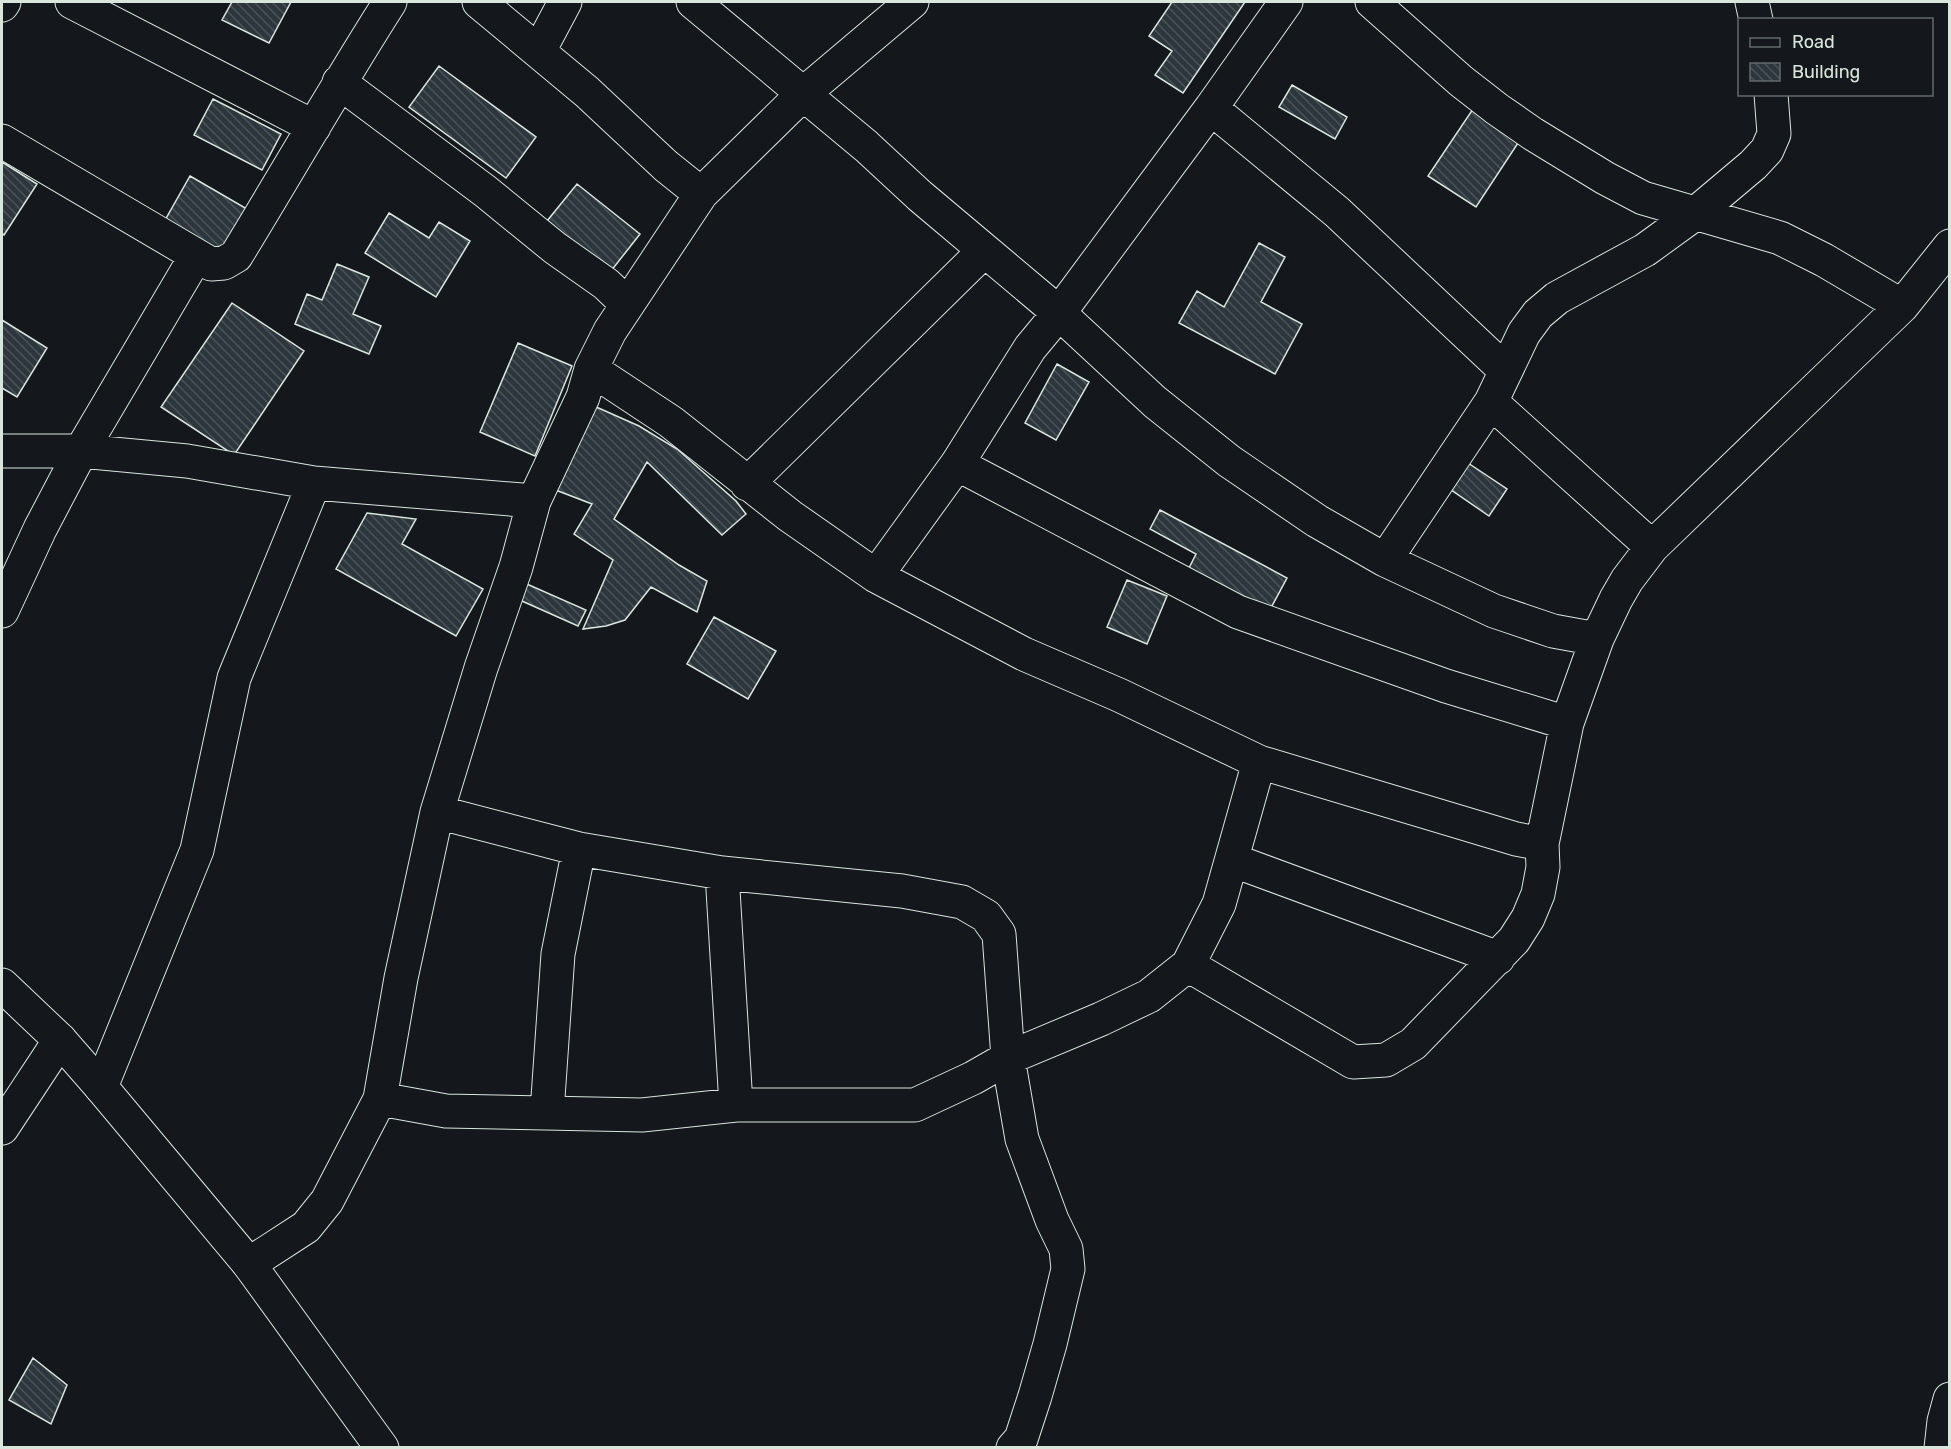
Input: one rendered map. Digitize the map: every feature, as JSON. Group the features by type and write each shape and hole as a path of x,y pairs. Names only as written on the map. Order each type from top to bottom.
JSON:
{"street":[{"path":"72,2 314,127"},
{"path":"2,141 196,256 211,264 224,263 236,256 339,82 390,2"},
{"path":"479,2 587,92 657,158 701,194"},
{"path":"539,51 565,2"},
{"path":"693,2 866,146 984,251 1059,313 1155,402 1229,461 1317,521 1385,560 1494,611 1554,631 1597,639"},
{"path":"876,576 957,464 1030,348 1059,313 1211,108 1286,2"},
{"path":"1372,2 1461,81 1533,134 1605,178 1643,198 1780,238 1824,260 1902,306"},
{"path":"1752,2 1756,18"},
{"path":"249,1264 306,1227 327,1201 380,1099 401,978 437,812 481,668 516,567 534,501 583,397 591,369 627,304 701,194 896,6"},
{"path":"339,82 484,191 555,248 606,284 627,304"},
{"path":"1385,560 1491,402 1504,370 1524,333 1539,314 1551,303 1645,250 1696,213 1753,165 1767,150 1774,134 1771,96"},
{"path":"1211,108 1337,212 1504,370"},
{"path":"1188,965 1353,1062 1386,1060 1413,1044 1498,958 1514,940 1528,918 1538,894 1543,867 1542,844 1567,723 1597,639 1627,580 1652,547 1902,306 1950,246"},
{"path":"747,484 984,251"},
{"path":"2,612 40,529 81,451 196,256"},
{"path":"591,369 670,422 747,484 876,576 1024,654 1119,695 1258,762 1542,844"},
{"path":"1491,402 1652,547"},
{"path":"2,451 81,451 187,461 314,483 534,501"},
{"path":"957,464 1238,612 1446,686 1567,723"},
{"path":"101,1087 197,850 234,678 314,483"},
{"path":"380,1099 446,1111 642,1115 736,1106 915,1106 1008,1058 1149,996 1188,965 1219,904 1258,762"},
{"path":"437,812 579,849 722,873 902,891 962,902 986,916 999,934 1008,1058 1022,1139 1052,1220 1066,1250 1068,1269 1035,1396 1021,1439 1013,1448"},
{"path":"547,1112 558,954 579,849"},
{"path":"1232,860 1498,958"},
{"path":"722,873 724,939 736,1106"},
{"path":"2,985 60,1040 249,1264 382,1448"},
{"path":"2,1128 60,1040"},
{"path":"1941,1448 1944,1421 1950,1399"}],"building":[{"path":"232,2 291,2 269,43 222,20"},
{"path":"1172,2 1245,2 1183,93 1155,75 1172,51 1149,36"},
{"path":"439,66 536,137 506,178 409,107"},
{"path":"1292,85 1347,117 1335,139 1279,107"},
{"path":"213,99 281,134 262,170 194,135"},
{"path":"1473,109 1520,140 1476,207 1428,176"},
{"path":"2,162 37,184 4,235 2,233"},
{"path":"190,176 247,209 221,254 164,222"},
{"path":"577,184 640,234 611,271 547,221"},
{"path":"389,213 429,238 439,222 470,241 436,297 365,253"},
{"path":"1259,243 1285,257 1261,302 1302,324 1275,374 1179,323 1197,291 1224,307"},
{"path":"337,264 369,277 353,314 381,326 369,354 295,324 307,294 322,300"},
{"path":"232,303 304,351 234,455 161,407"},
{"path":"2,320 47,348 17,397 2,388"},
{"path":"518,343 572,366 535,456 480,432"},
{"path":"1057,364 1089,382 1056,440 1025,423"},
{"path":"594,406 639,426 677,449 736,501 746,514 722,535 647,462 614,519 679,565 707,581 697,612 651,587 625,620 606,626 583,629 613,560 574,534 592,504 553,489"},
{"path":"1462,459 1507,489 1489,516 1444,485"},
{"path":"1160,510 1287,578 1266,617 1186,574 1196,554 1150,529"},
{"path":"367,513 416,519 402,544 483,589 456,636 336,569"},
{"path":"1127,580 1167,596 1147,644 1107,627"},
{"path":"520,581 586,610 578,626 513,597"},
{"path":"714,617 776,651 748,699 687,664"},
{"path":"33,1358 67,1385 51,1424 9,1400"}]}
